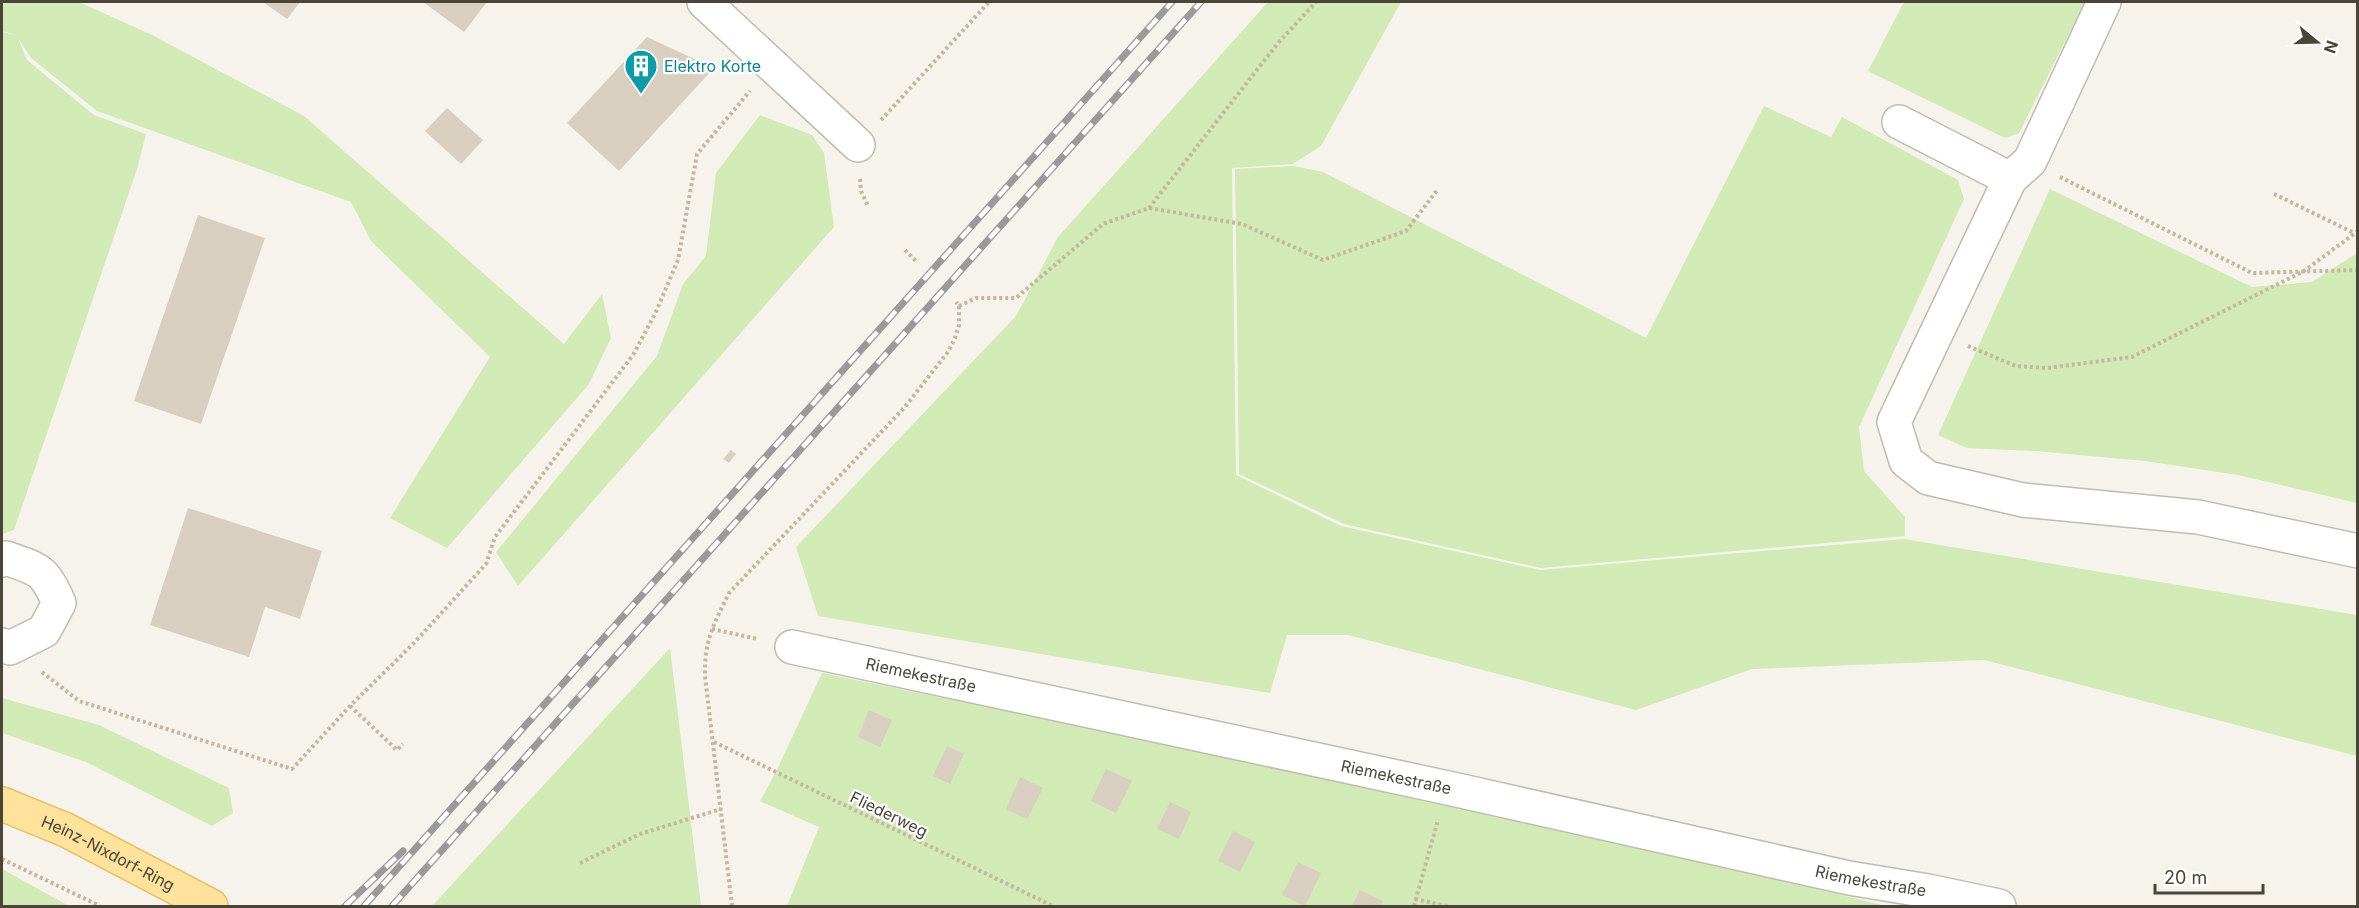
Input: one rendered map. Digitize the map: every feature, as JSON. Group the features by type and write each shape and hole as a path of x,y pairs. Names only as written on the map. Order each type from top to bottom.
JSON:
{"main road":[{"name":"Heinz-Nixdorf-Ring","path":"2,804 66,830 211,906"}],"street":[{"path":"704,2 858,145"},
{"path":"2104,2 1894,422 1906,461 1928,478 2023,500 2198,517 2358,551"},
{"path":"1899,122 2020,170"},
{"path":"2,560 6,558 41,571 53,588 59,603 44,631 6,647"},
{"name":"Riemekestraße","path":"792,647 1448,788 1837,875 1999,906"}],"path":[{"path":"858,145 990,2"},
{"path":"1149,208 1278,43 1316,2"},
{"path":"6,647 79,701 292,769 350,706 414,643 486,564 495,537 633,355 655,314 678,260 697,154 773,64"},
{"path":"2020,170 2252,273 2358,270"},
{"path":"732,906 704,664 704,653 712,629 729,593 904,408 948,352 956,338 959,326 958,304 976,298 1016,298 1103,224 1149,208 1242,224 1323,260 1406,231 1438,189"},
{"path":"1937,333 2016,366 2047,368 2132,357 2304,271 2356,232 2274,194"},
{"path":"905,250 917,262"},
{"path":"712,629 792,647"},
{"path":"350,706 397,750 403,744"},
{"name":"Fliederweg","path":"714,742 1053,906"},
{"path":"1414,906 1448,788"},
{"path":"580,863 640,834 721,809"},
{"path":"2,859 100,906"},
{"path":"1415,899 1448,906"}],"green space":[{"path":"2,2 79,2 152,35 304,116 564,344 602,294 611,338 589,384 447,548 390,518 490,357 371,241 351,202 97,111 31,58 18,38 27,60 94,115 146,134 137,169 14,530 2,534 2,32 16,35 2,31"},
{"path":"1268,2 1401,2 1321,146 1293,164 1232,168 1236,475 1341,526 1540,570 1904,539 2357,615 2357,756 1984,660 1752,669 1636,710 1348,635 1287,635 1270,693 818,616 796,547 1016,316 1058,237"},
{"path":"1904,2 2085,2 2019,133 2005,138 1868,71"},
{"path":"1764,106 1831,137 1842,117 1958,180 1964,199 1859,427 1864,471 1905,517 1905,536 1541,568 1344,524 1239,474 1235,169 1294,166 1323,172 1646,338"},
{"path":"760,115 812,135 824,153 834,227 518,586 496,552 657,356 683,284 706,256 716,173"},
{"path":"2050,189 2252,287 2312,282 2357,253 2357,503 2238,475 2145,461 2035,451 1967,448 1938,435"},
{"path":"670,648 701,906 432,906"},
{"path":"822,673 1531,819 1886,906 787,906 819,827 760,801"},
{"path":"2,698 99,725 229,788 233,813 212,826 86,762 2,733"},
{"path":"2,869 69,906 2,906"}],"building":[{"path":"263,2 300,2 287,19"},
{"path":"423,2 487,2 464,32"},
{"name":"Elektro Korte","path":"647,37 714,68 619,171 567,123"},
{"path":"447,108 483,140 461,164 425,131"},
{"path":"198,215 265,238 201,424 134,401"},
{"path":"731,450 736,454 729,463 723,459"},
{"path":"188,508 322,551 300,619 265,607 249,657 150,625"},
{"path":"869,710 892,720 880,747 858,737"},
{"path":"947,746 964,754 950,784 933,776"},
{"path":"1106,769 1132,781 1116,813 1091,801"},
{"path":"1020,777 1043,788 1027,819 1006,809"},
{"path":"1170,802 1191,812 1179,839 1157,829"},
{"path":"1233,831 1255,842 1240,872 1218,861"},
{"path":"1298,862 1321,873 1305,906 1282,895"},
{"path":"1360,890 1383,901 1380,906 1352,906"}],"railway":[{"path":"364,906 1172,2"},
{"path":"392,906 1201,2"},
{"path":"345,906 403,851"}],"place":[{"name":"Elektro Korte","path":"641,95"}]}
